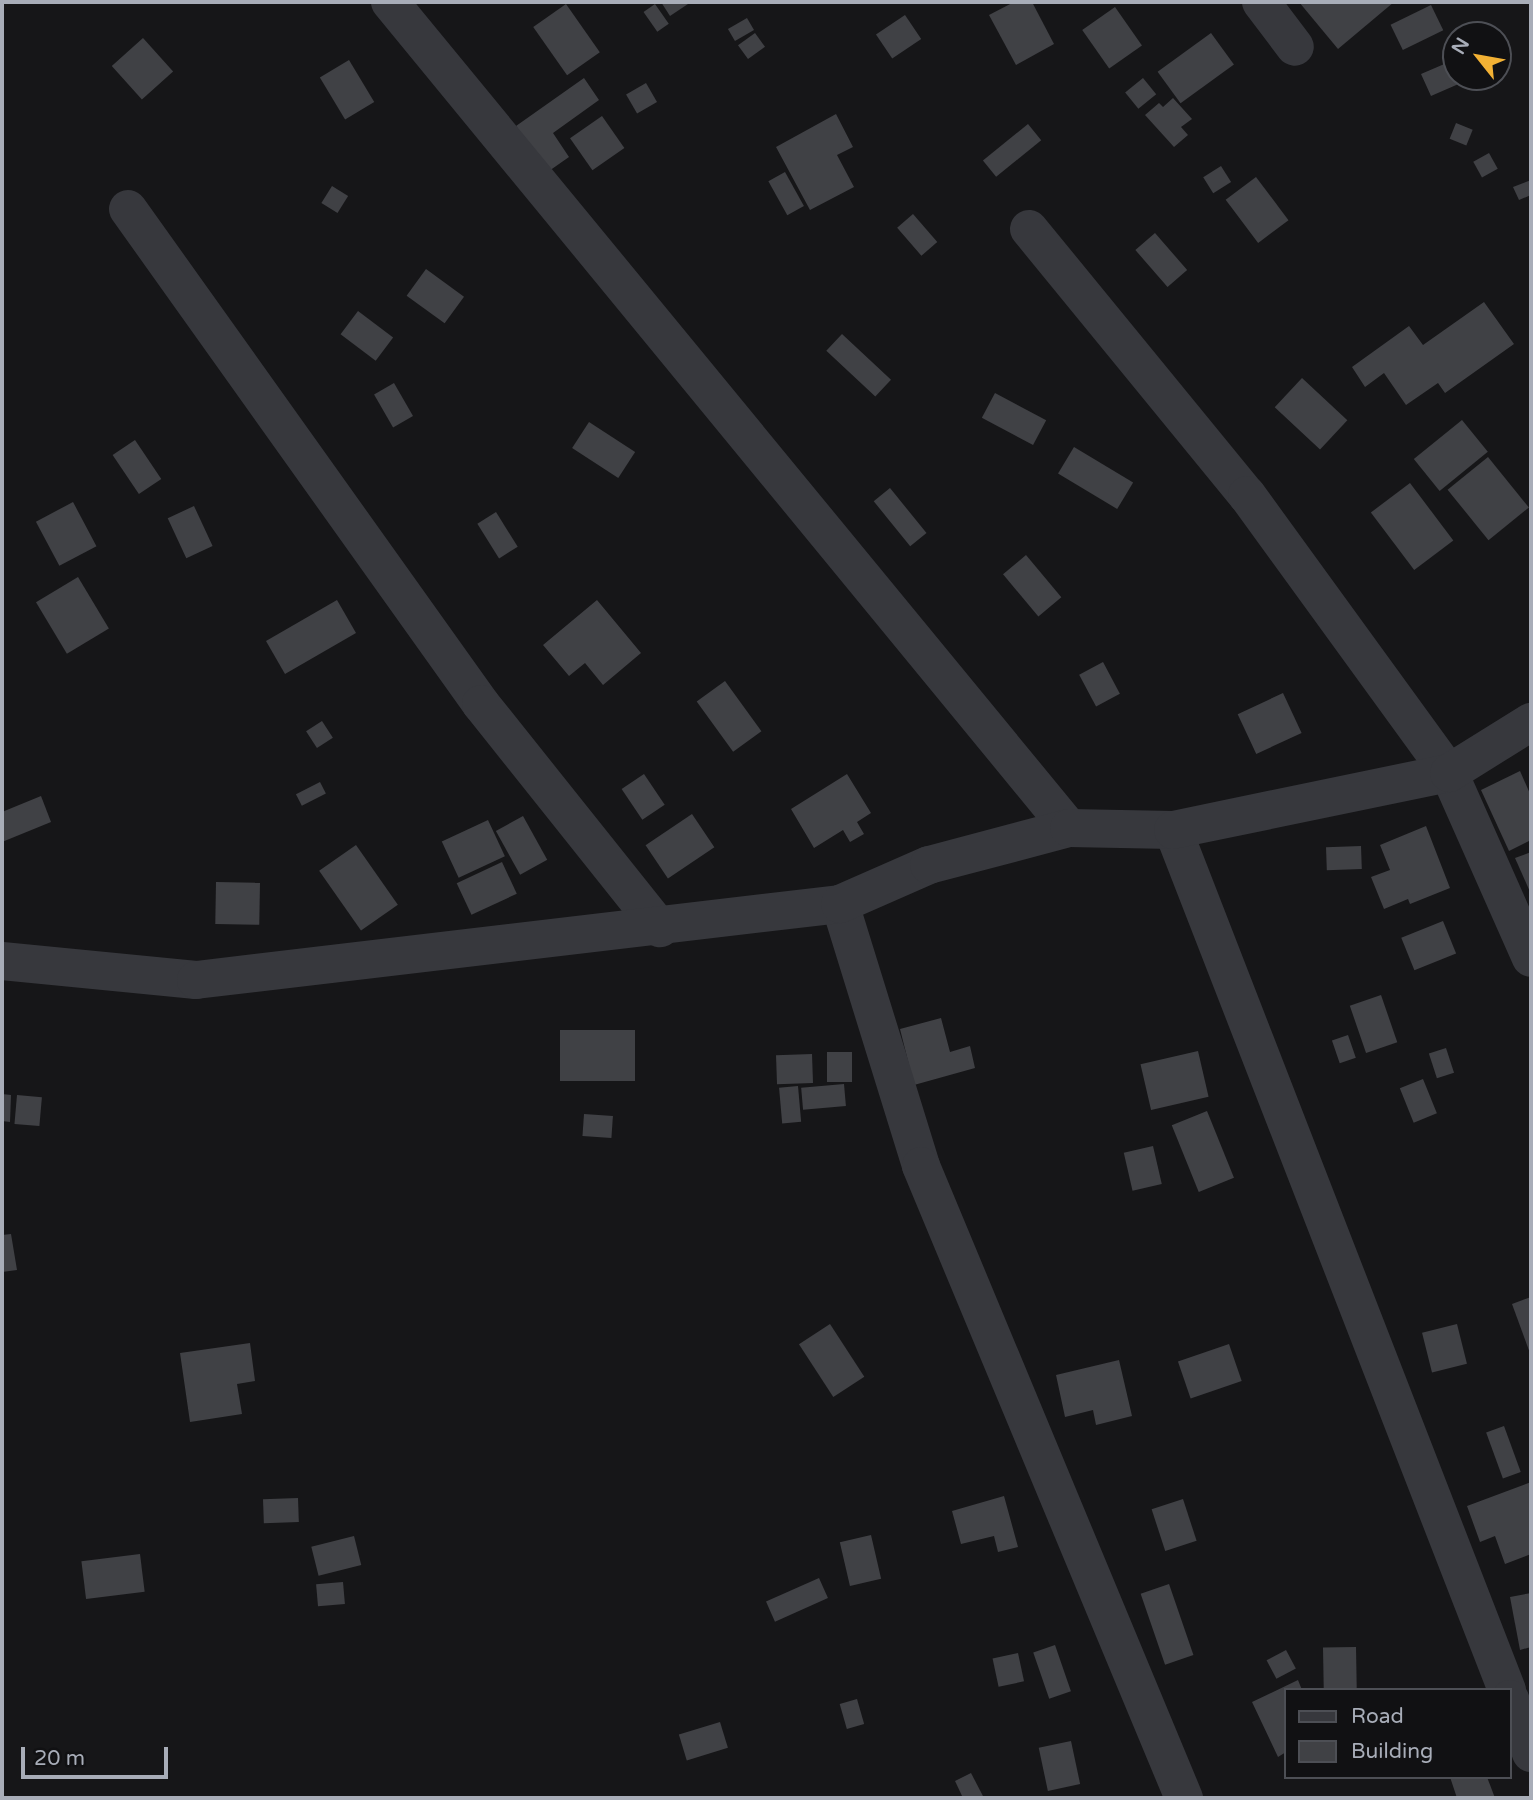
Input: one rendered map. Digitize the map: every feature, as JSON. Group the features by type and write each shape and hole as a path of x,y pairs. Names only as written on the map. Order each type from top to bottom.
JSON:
{"street":[{"path":"390,2 1069,828"},
{"path":"1261,2 1295,47"},
{"path":"128,209 481,704 660,928"},
{"path":"1029,229 1247,495 1449,773 1531,958"},
{"path":"2,961 196,980 660,928 840,904 929,865 1069,828 1174,830 1449,773 1531,722"},
{"path":"1174,830 1506,1688"},
{"path":"840,904 921,1166 1184,1798"},
{"path":"1512,1704 1531,1753"}],"building":[{"path":"661,2 691,2 670,16"},
{"path":"1014,2 1032,2 1054,44 1016,65 989,15"},
{"path":"1299,2 1394,2 1338,49"},
{"path":"566,4 600,52 567,75 533,27"},
{"path":"655,4 669,24 657,32 644,12"},
{"path":"1431,5 1442,31 1403,50 1391,25"},
{"path":"1115,7 1142,46 1109,68 1082,30"},
{"path":"905,15 921,39 892,59 876,35"},
{"path":"747,18 754,30 735,41 728,29"},
{"path":"755,33 765,47 748,59 738,45"},
{"path":"1211,33 1234,65 1181,103 1158,72"},
{"path":"143,38 173,71 142,100 112,66"},
{"path":"349,60 374,102 345,120 320,78"},
{"path":"1442,65 1442,91 1431,96 1421,74"},
{"path":"584,78 599,100 553,133 569,157 549,171 516,126"},
{"path":"1143,78 1156,94 1138,109 1125,92"},
{"path":"646,83 657,102 637,114 626,94"},
{"path":"1173,98 1192,119 1181,127 1188,135 1174,147 1145,115 1159,103 1163,107"},
{"path":"836,114 853,147 837,155 854,187 810,210 776,147"},
{"path":"602,116 624,148 592,170 570,138"},
{"path":"1456,123 1473,130 1466,146 1450,139"},
{"path":"1028,124 1041,140 996,177 983,161"},
{"path":"1489,153 1498,169 1482,177 1473,162"},
{"path":"1221,166 1231,182 1213,193 1203,177"},
{"path":"785,172 804,206 787,215 768,181"},
{"path":"1256,177 1288,220 1258,243 1226,200"},
{"path":"1531,180 1531,195 1519,200 1513,187"},
{"path":"332,186 348,196 338,213 321,203"},
{"path":"913,214 937,242 921,256 897,228"},
{"path":"1155,233 1187,270 1168,287 1135,250"},
{"path":"426,269 464,297 445,323 407,296"},
{"path":"1484,302 1514,344 1445,393 1438,383 1406,405 1384,373 1365,387 1352,367 1409,326 1423,345"},
{"path":"358,311 393,337 376,361 341,334"},
{"path":"842,334 891,380 875,397 826,351"},
{"path":"1302,378 1347,420 1320,450 1275,407"},
{"path":"394,383 413,416 393,427 374,394"},
{"path":"995,393 1046,420 1033,445 982,418"},
{"path":"1462,420 1488,452 1440,491 1414,459"},
{"path":"589,422 635,452 618,478 572,448"},
{"path":"135,440 161,479 139,494 113,455"},
{"path":"1074,447 1133,483 1117,509 1058,474"},
{"path":"1488,457 1529,508 1488,540 1448,490"},
{"path":"1410,483 1453,541 1414,570 1371,512"},
{"path":"890,488 927,533 910,546 874,501"},
{"path":"73,502 96,546 59,566 36,522"},
{"path":"194,506 213,546 186,558 168,518"},
{"path":"496,512 518,547 499,558 477,524"},
{"path":"1026,555 1061,597 1038,616 1003,574"},
{"path":"78,577 109,628 67,654 36,602"},
{"path":"337,600 356,633 285,674 266,641"},
{"path":"597,600 641,653 603,685 585,663 569,676 543,645"},
{"path":"1103,662 1120,694 1096,706 1079,675"},
{"path":"725,681 761,731 733,752 697,702"},
{"path":"1283,693 1302,733 1256,754 1238,714"},
{"path":"322,721 333,738 317,748 306,731"},
{"path":"1520,771 1531,796 1531,840 1509,851 1481,790"},
{"path":"644,774 665,805 642,820 622,789"},
{"path":"847,774 871,813 857,822 864,834 850,842 843,830 814,848 791,809"},
{"path":"320,782 326,794 302,806 296,794"},
{"path":"41,796 51,822 2,842 2,812"},
{"path":"692,814 714,847 668,878 646,845"},
{"path":"523,816 547,860 520,875 496,831"},
{"path":"488,820 505,856 459,878 442,842"},
{"path":"1426,826 1450,888 1410,904 1408,899 1384,909 1371,877 1390,870 1380,845"},
{"path":"356,845 398,905 361,931 319,871"},
{"path":"1361,846 1362,869 1327,870 1326,847"},
{"path":"1531,852 1531,894 1515,858"},
{"path":"502,862 517,894 471,915 457,883"},
{"path":"216,882 260,883 259,925 215,924"},
{"path":"1443,921 1456,953 1414,970 1401,938"},
{"path":"1381,995 1397,1042 1366,1053 1350,1006"},
{"path":"941,1018 950,1052 970,1046 975,1068 914,1085 900,1029"},
{"path":"560,1030 635,1030 635,1081 560,1081"},
{"path":"1348,1035 1356,1058 1340,1063 1332,1041"},
{"path":"1446,1048 1454,1073 1437,1078 1429,1054"},
{"path":"1198,1051 1209,1097 1151,1110 1141,1064"},
{"path":"827,1052 852,1052 852,1082 827,1082"},
{"path":"812,1054 813,1083 777,1084 776,1055"},
{"path":"1423,1079 1437,1113 1414,1123 1400,1088"},
{"path":"844,1084 846,1106 803,1110 801,1088"},
{"path":"798,1086 801,1122 782,1124 779,1088"},
{"path":"2,1094 11,1095 10,1122 2,1121"},
{"path":"17,1095 42,1097 39,1126 14,1124"},
{"path":"1207,1111 1234,1178 1199,1192 1172,1125"},
{"path":"584,1114 613,1116 611,1138 582,1136"},
{"path":"1153,1146 1162,1184 1133,1191 1124,1153"},
{"path":"11,1234 17,1270 2,1272 2,1235"},
{"path":"1531,1297 1531,1356 1512,1304"},
{"path":"830,1324 864,1377 833,1397 799,1344"},
{"path":"1457,1324 1467,1364 1432,1372 1422,1333"},
{"path":"250,1343 255,1381 237,1384 242,1414 190,1422 180,1353"},
{"path":"1229,1344 1242,1381 1191,1398 1178,1362"},
{"path":"1119,1360 1132,1416 1096,1425 1093,1410 1065,1417 1056,1375"},
{"path":"1504,1426 1521,1472 1503,1479 1486,1432"},
{"path":"1531,1482 1531,1554 1505,1564 1495,1536 1480,1542 1467,1506"},
{"path":"1004,1496 1018,1547 998,1552 994,1536 961,1544 952,1511"},
{"path":"298,1498 299,1522 264,1523 263,1499"},
{"path":"1183,1499 1197,1541 1165,1551 1152,1509"},
{"path":"871,1535 881,1579 850,1586 840,1542"},
{"path":"354,1536 361,1565 319,1576 311,1547"},
{"path":"140,1554 145,1592 86,1599 81,1561"},
{"path":"819,1578 828,1598 775,1622 766,1602"},
{"path":"343,1582 345,1604 318,1606 316,1584"},
{"path":"1169,1584 1193,1655 1165,1665 1141,1594"},
{"path":"1531,1593 1531,1647 1520,1650 1510,1597"},
{"path":"1055,1645 1071,1691 1049,1699 1033,1652"},
{"path":"1356,1647 1357,1688 1324,1688 1323,1648"},
{"path":"1286,1650 1296,1669 1276,1679 1267,1660"},
{"path":"1018,1653 1024,1681 999,1687 993,1658"},
{"path":"1298,1680 1301,1688 1284,1688 1284,1753 1278,1757 1252,1702"},
{"path":"857,1699 864,1724 847,1729 840,1704"},
{"path":"720,1722 728,1748 687,1760 679,1735"},
{"path":"1071,1741 1080,1784 1048,1791 1039,1748"},
{"path":"971,1773 984,1798 963,1798 955,1781"},
{"path":"1451,1779 1488,1779 1495,1798 1457,1798"}]}
